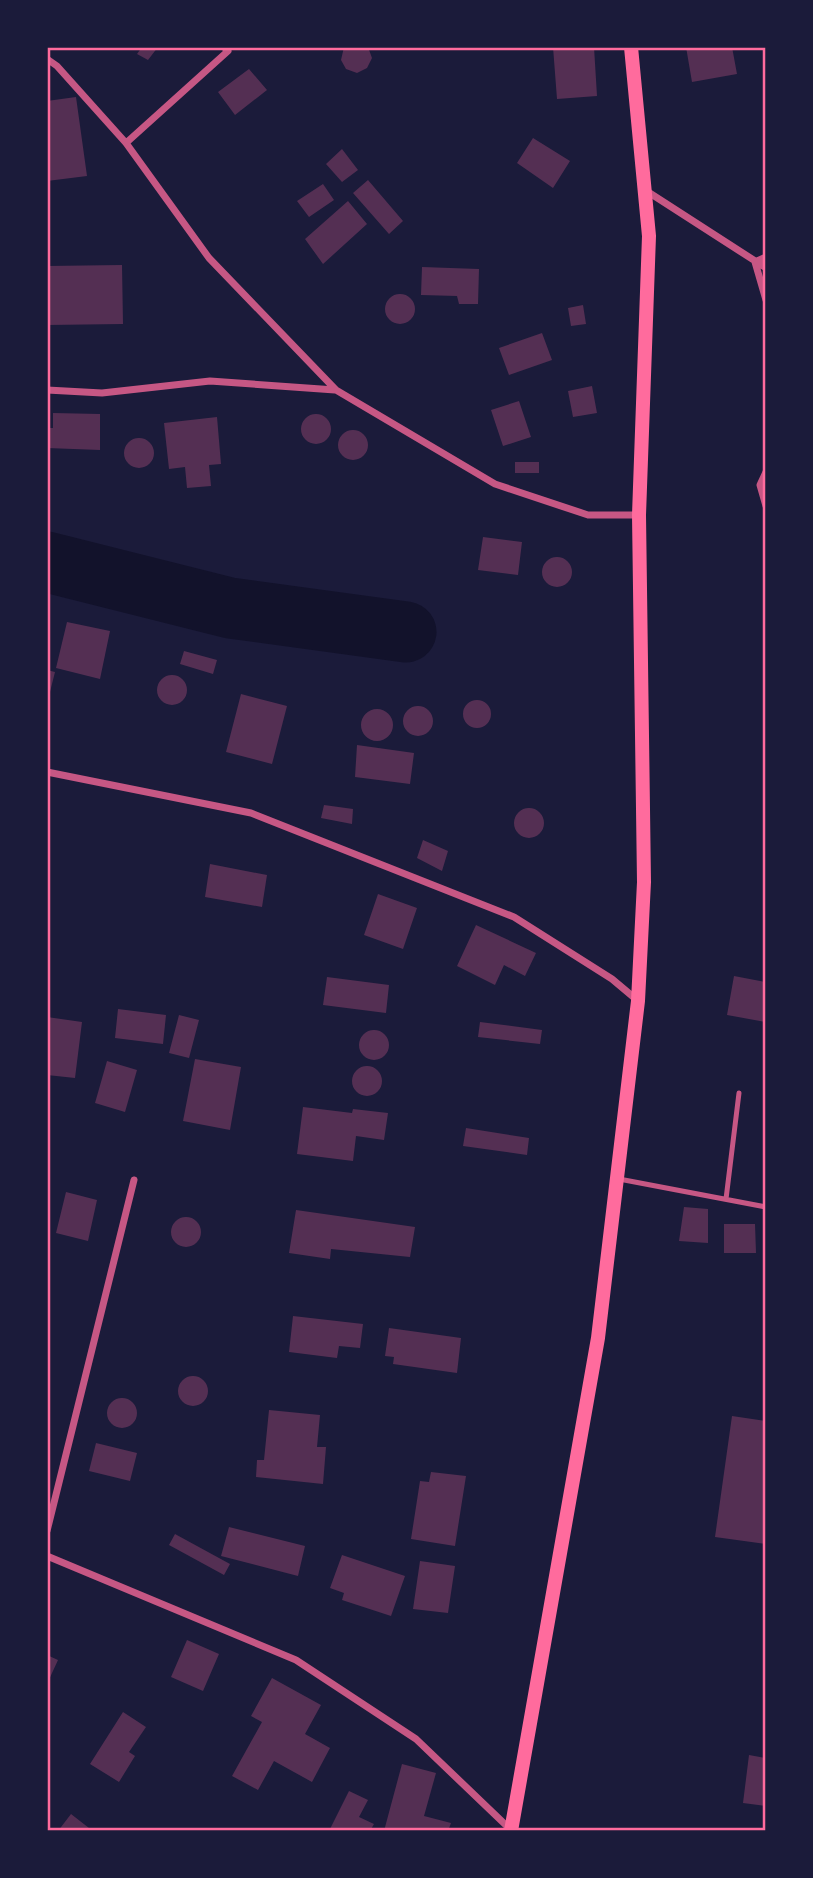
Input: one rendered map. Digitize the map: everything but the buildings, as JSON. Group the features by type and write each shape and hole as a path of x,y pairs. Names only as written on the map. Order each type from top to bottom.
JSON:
{"main road":[{"path":"511,1831 598,1338 638,1001 644,882 639,515 649,236 631,47"}],"street":[{"path":"126,143 228,51 224,47"},
{"path":"47,59 57,66 126,143 209,258 336,390 495,484 588,515 639,515"},
{"path":"645,190 766,268"},
{"path":"755,262 766,257"},
{"path":"755,262 766,300"},
{"path":"47,390 102,393 210,381 336,390"},
{"path":"766,472 760,485 766,506"},
{"path":"47,772 251,813 514,917 612,979 638,1001"},
{"path":"47,1531 134,1180"},
{"path":"47,1556 296,1660 416,1740 511,1831"}],"lane":[{"path":"726,1199 739,1094"},
{"path":"616,1179 766,1207"}],"waterway":[{"path":"47,562 230,608 406,632"}]}
